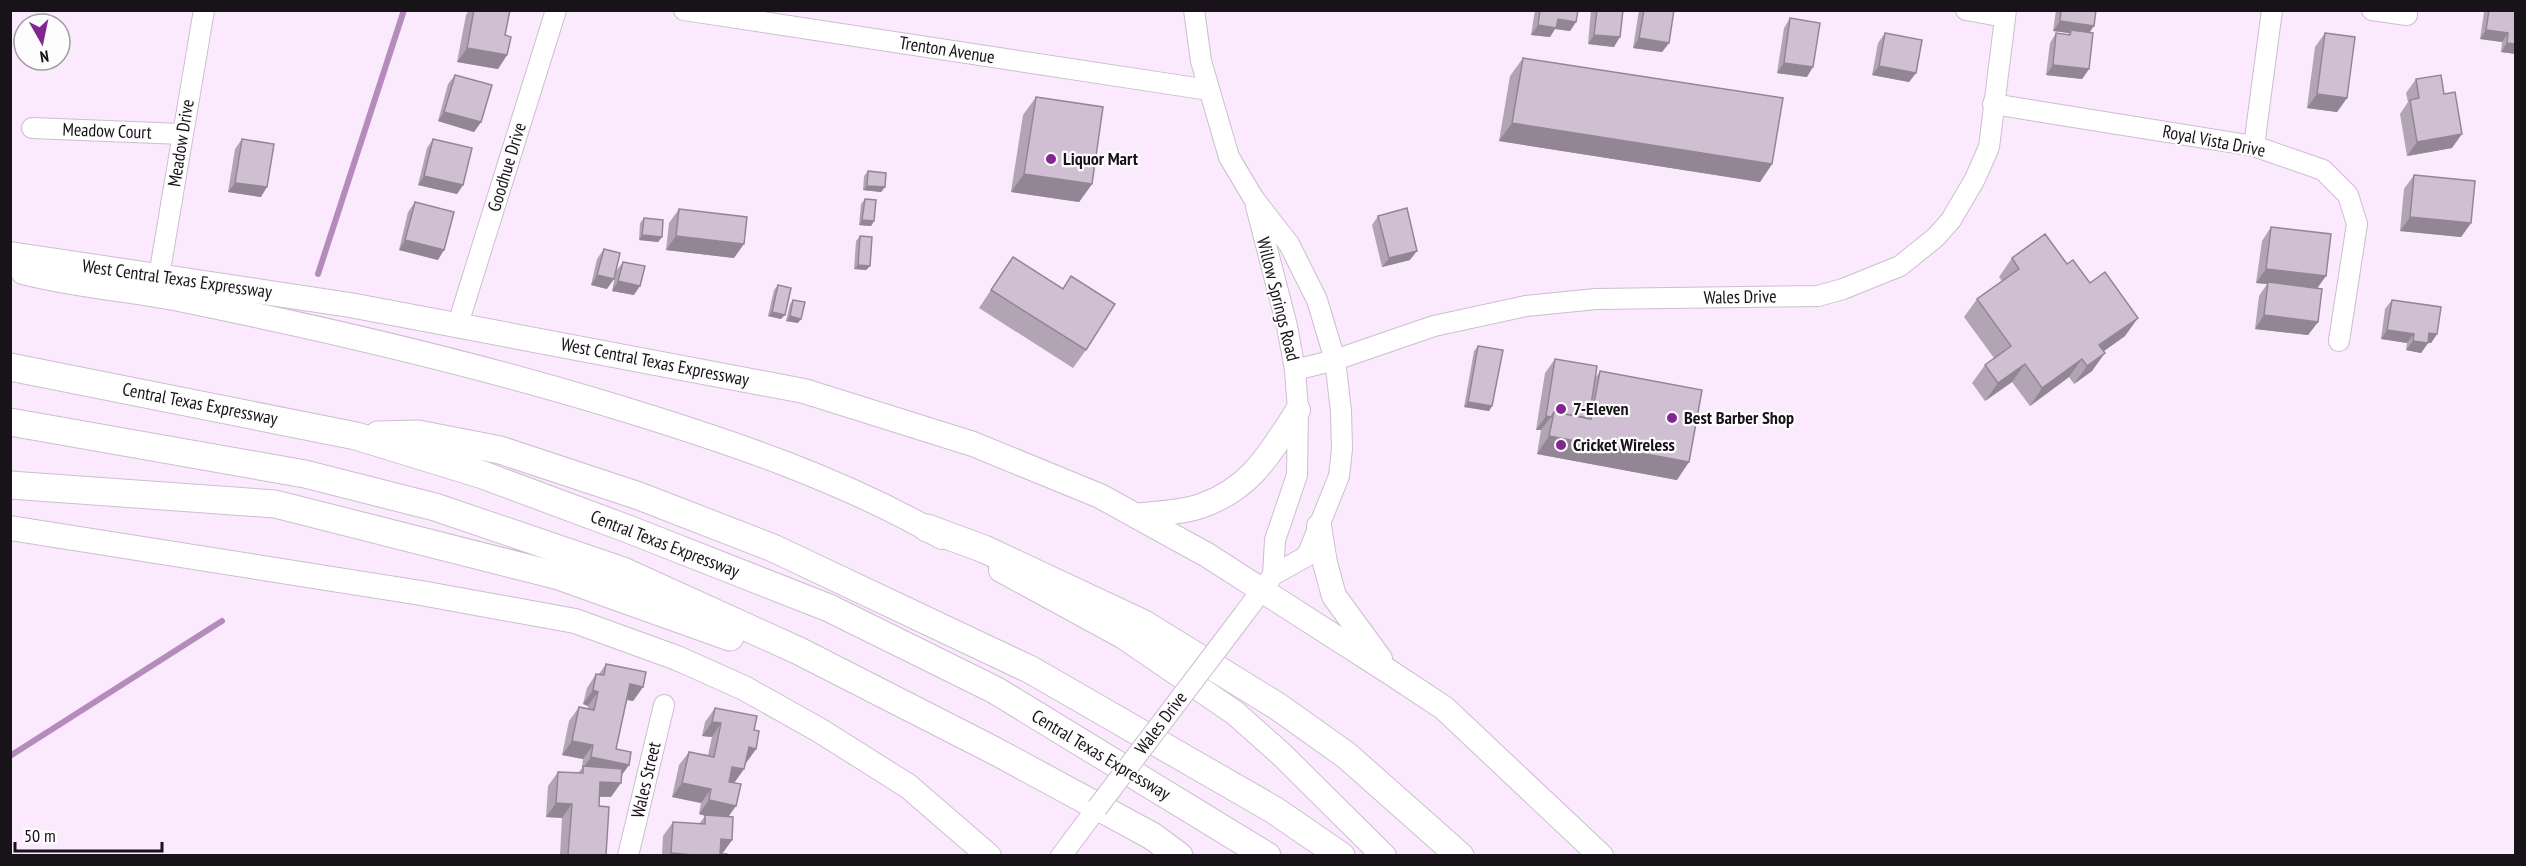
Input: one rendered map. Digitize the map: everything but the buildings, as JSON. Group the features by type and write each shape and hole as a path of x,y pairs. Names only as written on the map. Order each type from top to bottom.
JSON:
{"highway":[{"name":"Central Texas Expressway","path":"10,367 356,436 483,475 628,529 829,608 994,690 1266,855"},
{"path":"10,422 305,474 435,507 623,571 799,651 876,690 1152,836 1179,855"},
{"path":"356,436 418,434 500,450 639,496 773,548 1031,670 1274,810 1341,855"},
{"path":"10,485 274,504 560,576 876,690"},
{"path":"927,528 984,549 1144,624 1268,700 1346,755 1460,855"}],"main road":[{"name":"West Central Texas Expressway","path":"10,254 350,305 804,391 973,444 1100,496 1207,555 1268,583 1444,708 1601,855"},
{"path":"10,267 25,273 182,299 365,339 542,384 695,430 822,477 927,528 1124,637 1235,713 1280,752 1384,855"},
{"path":"1136,516 1199,507 1236,490 1262,466 1298,410"},
{"path":"1319,526 1325,563 1334,596 1388,670"},
{"path":"10,528 401,590 574,621 677,658 744,688 819,730 908,786 989,855"}],"street":[{"name":"Meadow Drive","path":"159,276 204,10"},
{"name":"Goodhue Drive","path":"458,324 556,10"},
{"name":"Trenton Avenue","path":"684,10 1209,90"},
{"name":"Willow Springs Road","path":"1194,10 1201,61 1229,157 1254,199 1289,244 1317,300 1335,360 1341,411 1339,476 1307,556 1268,583"},
{"path":"1966,10 2005,14"},
{"path":"2254,146 2272,10"},
{"path":"2372,10 2407,15"},
{"name":"Wales Drive","path":"1295,370 1335,360 1434,326 1526,306 1596,299 1818,296 1900,266 1936,237 1951,220 1975,178 1989,147 2005,14"},
{"name":"Royal Vista Drive","path":"1993,104 2254,146 2323,170 2348,195 2357,224 2339,341"},
{"name":"Meadow Court","path":"32,128 182,134"},
{"name":"Willow Springs Road","path":"1254,199 1287,326 1295,370 1298,410 1297,475 1275,540 1268,583"},
{"name":"Wales Drive","path":"1061,855 1268,583"},
{"name":"Wales Street","path":"628,855 664,705"}],"waterway":[{"path":"318,274 404,10"},
{"path":"10,756 222,621"}],"place":[{"name":"Liquor Mart","path":"1051,159"},
{"name":"7-Eleven","path":"1561,409"},
{"name":"Best Barber Shop","path":"1672,418"},
{"name":"Cricket Wireless","path":"1561,445"}]}
